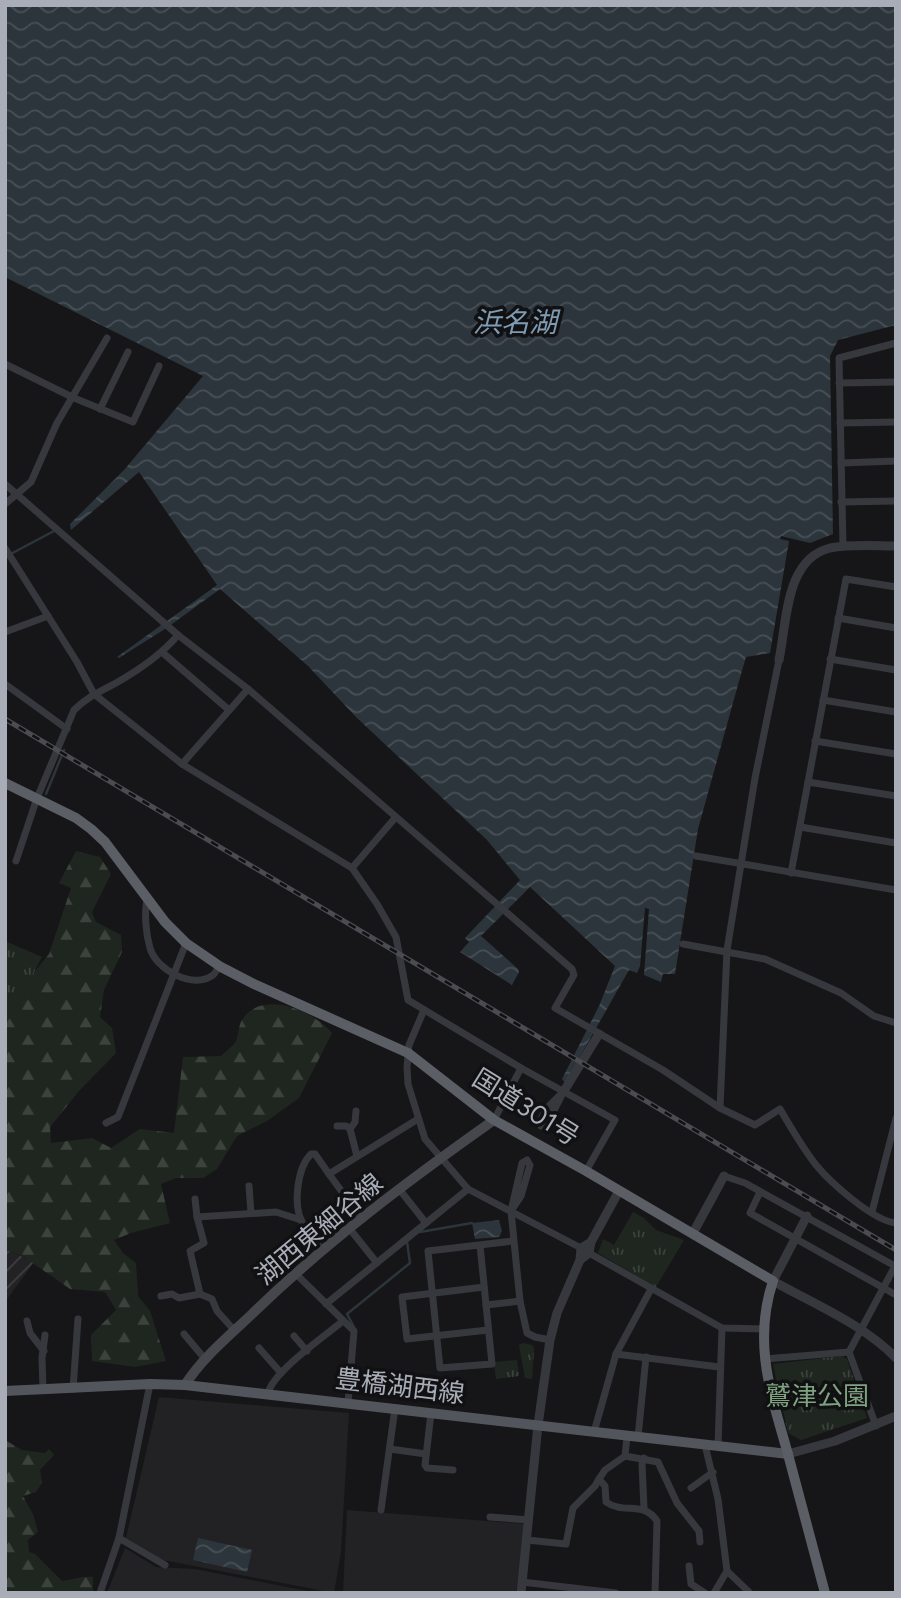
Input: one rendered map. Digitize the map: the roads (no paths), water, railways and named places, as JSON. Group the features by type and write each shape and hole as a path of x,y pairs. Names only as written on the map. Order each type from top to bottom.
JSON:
{"highway":[{"name":"国道301号","path":"5,783 76,818 91,829 104,842 147,900 186,943 219,966 408,1053 494,1120 773,1281"},
{"path":"773,1281 765,1304 767,1382 825,1593"}],"main road":[{"name":"湖西東細谷線","path":"185,1385 205,1359 322,1250 441,1157 494,1120"},
{"name":"豊橋湖西線","path":"5,1391 150,1384 185,1385 788,1454"}],"street":[{"path":"5,504 31,482 57,424 107,338"},
{"path":"842,547 839,358 896,343"},
{"path":"100,409 128,352"},
{"path":"5,364 132,422 159,366"},
{"path":"839,383 896,382"},
{"path":"840,423 896,422"},
{"path":"841,463 896,461"},
{"path":"5,484 178,635 248,689 572,969 574,975 555,1008 663,1070 720,1108 755,1125 780,1109 817,1166 860,1205 890,1223 896,1223"},
{"path":"841,502 896,501"},
{"path":"720,1108 727,950 763,732 797,574 811,556 829,549 896,546"},
{"path":"8,552 78,663 94,694 182,764 352,868 397,937 408,1000 521,1068 615,1120 586,1171"},
{"path":"791,873 846,579 896,587"},
{"path":"5,632 48,616"},
{"path":"838,618 896,628"},
{"path":"16,861 37,798 74,710 84,700 119,682 163,653 178,635"},
{"path":"163,653 229,710"},
{"path":"830,659 896,670"},
{"path":"5,684 67,729"},
{"path":"182,764 248,689"},
{"path":"823,701 896,712"},
{"path":"815,741 896,754"},
{"path":"808,782 896,796"},
{"path":"352,868 396,818"},
{"path":"800,827 896,843"},
{"path":"696,856 896,890"},
{"path":"147,900 145,913 150,948 159,962 174,973 195,981 213,975 219,966"},
{"path":"106,1123 118,1117 146,1059 186,943"},
{"path":"683,944 765,959 841,993 874,1016 896,1023"},
{"path":"425,1010 409,1045 408,1084 425,1139 468,1189 722,1328 764,1329"},
{"path":"564,1091 547,1108 540,1121 541,1126 546,1126 599,1034"},
{"path":"494,1120 521,1068"},
{"path":"350,1129 355,1122 356,1111"},
{"path":"872,1212 896,1118"},
{"path":"329,1174 418,1119"},
{"path":"337,1126 350,1129 357,1156"},
{"path":"322,1250 300,1220 296,1192 306,1159 311,1154 315,1154 362,1218"},
{"path":"511,1211 520,1196 530,1165 527,1160 522,1163 511,1211 520,1301 527,1333 550,1340"},
{"path":"693,1233 724,1176 745,1182 895,1266 849,1352 876,1426"},
{"path":"248,1186 251,1213"},
{"path":"399,1189 426,1223"},
{"path":"326,1304 468,1189"},
{"path":"521,1593 538,1425 550,1340 561,1301 580,1260 619,1191"},
{"path":"760,1192 750,1213 896,1296"},
{"path":"195,1199 204,1243 190,1251 200,1294"},
{"path":"197,1217 276,1212 300,1220"},
{"path":"807,1216 773,1281 860,1330 883,1345 896,1359"},
{"path":"349,1228 376,1263"},
{"path":"480,1245 492,1364 440,1368 428,1251 513,1241"},
{"path":"296,1274 355,1334 348,1403"},
{"path":"484,1287 402,1297 407,1339 488,1330"},
{"path":"594,1432 615,1354 651,1289"},
{"path":"161,1296 172,1294 179,1298 200,1294 212,1299 217,1311 235,1331"},
{"path":"486,1305 520,1301"},
{"path":"73,1389 78,1319"},
{"path":"27,1321 30,1333 44,1350"},
{"path":"268,1394 270,1386 281,1373 344,1321"},
{"path":"718,1446 722,1328"},
{"path":"184,1334 205,1359"},
{"path":"43,1390 45,1335"},
{"path":"294,1336 307,1351"},
{"path":"259,1348 281,1373"},
{"path":"765,1359 849,1352"},
{"path":"615,1354 719,1367"},
{"path":"527,1540 566,1544 573,1508 595,1486 605,1470 625,1456 632,1436 646,1357"},
{"path":"100,1593 119,1538 150,1384"},
{"path":"381,1510 395,1408"},
{"path":"431,1413 425,1465 427,1468 453,1470"},
{"path":"788,1454 835,1441 896,1416"},
{"path":"705,1445 713,1472 727,1571 749,1592"},
{"path":"390,1449 426,1454"},
{"path":"625,1456 658,1462 677,1503 699,1531 700,1542"},
{"path":"644,1458 644,1509"},
{"path":"691,1488 713,1472"},
{"path":"599,1479 605,1486 606,1502 614,1507 644,1509 657,1521 654,1593"},
{"path":"490,1517 529,1520"},
{"path":"119,1538 165,1565"},
{"path":"689,1566 691,1584 705,1593"},
{"path":"714,1593 727,1571"},
{"path":"522,1582 616,1593"}],"water":[{"name":"浜名湖","path":"5,5 896,5 896,325 838,340 830,356 833,534 810,543 781,536 780,539 789,541 770,653 746,657 698,829 675,974 663,974 661,982 644,975 649,909 645,908 640,966 637,973 629,970 565,1083 562,1079 599,1006 615,966 530,887 481,936 518,969 512,985 460,952 469,942 465,938 520,880 487,840 356,717 308,666 220,589 168,627 117,657 217,585 139,472 71,530 70,524 124,470 203,376 5,277"},
{"path":"499,1220 502,1231 499,1237 475,1239 472,1223"},
{"path":"198,1538 252,1550 247,1572 193,1560"}],"waterway":[{"path":"5,557 54,531"},
{"path":"46,794 64,750"},
{"path":"420,1232 472,1223"},
{"path":"354,1327 347,1314 410,1263 407,1242"}],"railway":[{"path":"5,719 896,1250"}],"park label":[{"name":"鷲津公園","path":"817,1396"}]}
